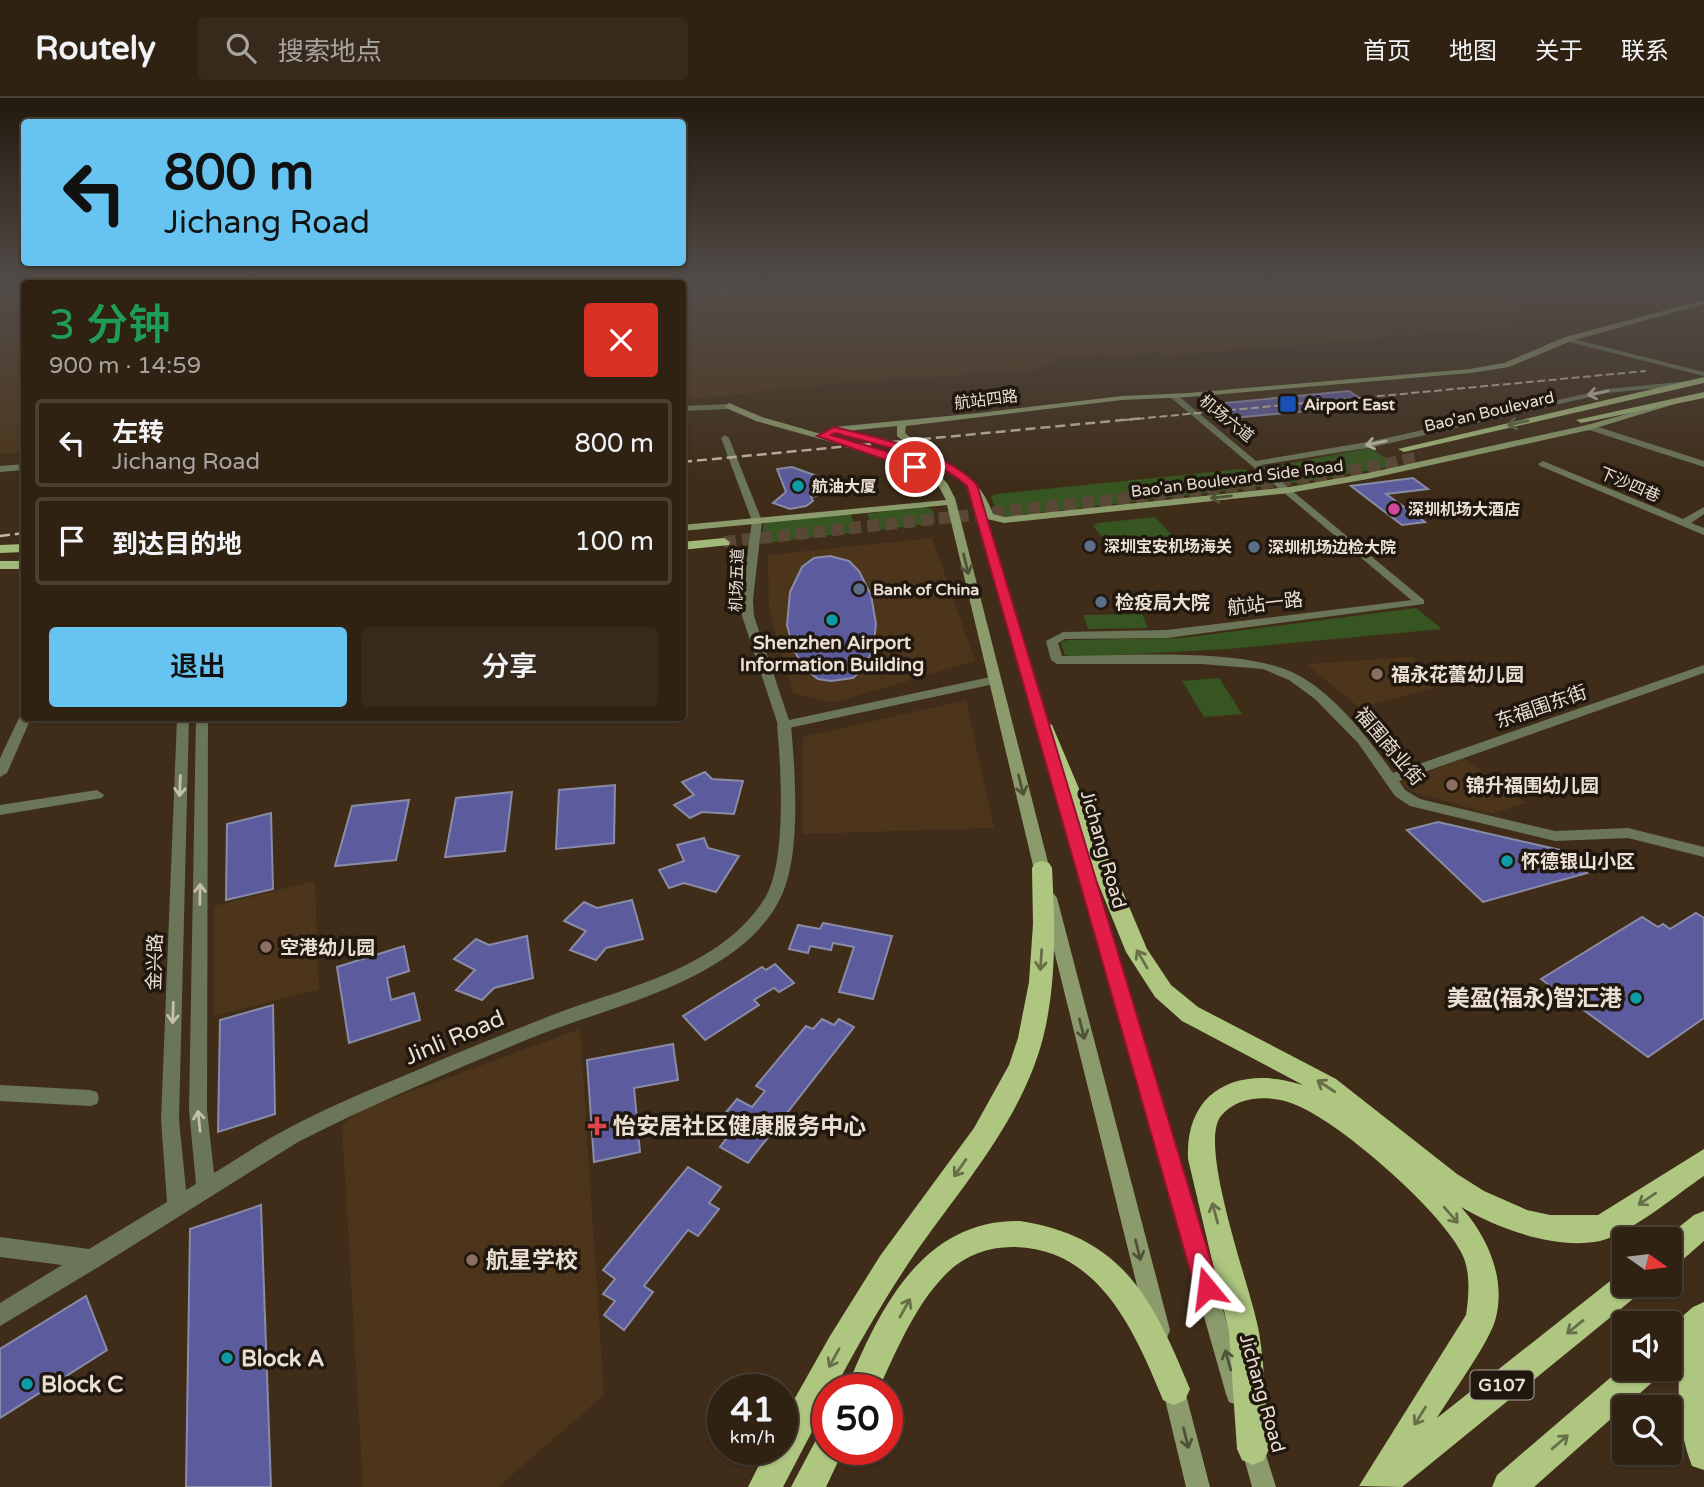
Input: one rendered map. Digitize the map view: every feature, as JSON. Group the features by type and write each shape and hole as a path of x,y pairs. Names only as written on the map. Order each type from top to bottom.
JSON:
{"highway":[{"path":"1043,725 1137,952 1163,990 1190,1014 1327,1086 1447,1183 1474,1200 1525,1222 1550,1228 1599,1228 1617,1220 1704,1161"},
{"path":"765,1487 850,1331 891,1265 989,1126 1011,1088 1035,1020 1044,901 1042,868"},
{"path":"1254,1449 1244,1332 1201,1159 1200,1140 1201,1126 1208,1112 1219,1101 1233,1093 1266,1088 1302,1096 1339,1117 1437,1198 1453,1215 1473,1245 1479,1263 1483,1303 1480,1320 1375,1487"},
{"path":"1682,1242 1704,1224"},
{"path":"870,1374 913,1293 936,1264 963,1244 989,1235 1010,1233 1051,1238 1098,1263 1134,1304 1162,1356 1174,1390"},
{"name":"G107","path":"1375,1487 1613,1297"},
{"path":"1682,1336 1704,1317"},
{"path":"1704,1329 1698,1344 1695,1368 1704,1454"},
{"path":"1509,1487 1630,1381"},
{"path":"808,1487 820,1465"}],"main road":[{"name":"航站四路","path":"828,433 1089,401 1470,371 1520,361 1542,351"},
{"name":"Bao'an Boulevard","path":"1404,449 1704,380"},
{"name":"Bao'an Boulevard","path":"1421,457 1704,395"},
{"path":"718,399 745,402 767,413 828,433 932,475 942,483 951,502 1198,1487"},
{"name":"Bao'an Boulevard Side Road","path":"972,485 981,496 989,516 1004,520 1289,490 1435,463 1589,427 1685,400"},
{"path":"729,407 759,419 926,457 959,473 972,485"},
{"path":"902,424 900,434 926,457"},
{"name":"Jichang Road","path":"972,485 1264,1487"},
{"path":"686,528 951,502"},
{"path":"686,536 722,537 686,545"},
{"path":"0,549 21,548"},
{"path":"0,565 21,565"}],"street":[{"path":"1614,351 1704,374"},
{"name":"Bao'an Boulevard Side Road","path":"1257,463 1349,449 1607,391 1690,383"},
{"name":"机场六道","path":"1173,396 1257,463 1420,602"},
{"path":"686,402 718,399"},
{"path":"686,409 729,407"},
{"path":"1589,427 1704,464"},
{"name":"机场五道","path":"724,438 757,520 747,599 748,616 784,725"},
{"path":"0,462 21,460"},
{"name":"下沙四巷","path":"1543,464 1704,532"},
{"path":"0,469 21,467"},
{"path":"1684,523 1704,510"},
{"name":"航站一路","path":"1057,660 1052,641 1063,636 1167,634 1420,602"},
{"name":"福围商业街","path":"1057,660 1227,660 1281,671 1319,696 1363,740 1406,799 1426,807 1555,836 1629,833 1704,852"},
{"name":"东福围东街","path":"1390,779 1704,669"},
{"path":"784,725 995,680"},
{"path":"0,773 24,721"},
{"name":"金兴路","path":"177,1208 170,1120 183,721"},
{"path":"202,721 198,1110 206,1189"},
{"name":"Jinli Road","path":"0,1315 291,1136 330,1115 538,1028 676,975 734,942 753,924 771,900 781,878 785,856 784,725"},
{"path":"0,810 97,795"},
{"path":"0,1093 90,1098"},
{"path":"0,1247 93,1259"}],"shaded area":[{"path":"0,351 21,351 21,452 0,454"},
{"path":"686,351 1228,351 1162,355 1157,352 1121,357 1100,354 1055,359 1037,370 830,384 686,400"},
{"name":"Shenzhen Airport Information Building","path":"932,538 975,661 832,703 793,693 769,610 768,555"},
{"name":"福永花蕾幼儿园","path":"1412,657 1450,684 1360,708 1306,664"},
{"path":"966,700 994,828 803,834 803,737"},
{"name":"锦升福围幼儿园","path":"1464,758 1526,803 1491,814 1413,792 1400,783"},
{"name":"空港幼儿园","path":"315,881 319,989 214,1016 214,906"},
{"name":"航星学校","path":"580,1029 604,1395 498,1487 363,1487 342,1125 358,1111"}],"green space":[{"path":"1369,448 1399,465 1296,483 1287,481 1270,467"},
{"path":"1240,469 1251,471 1265,486 1002,517 999,516 991,497 996,494"},
{"path":"923,506 933,510 935,523 878,530 874,529 867,514"},
{"path":"846,513 851,515 858,532 761,541 764,523 767,521"},
{"path":"1155,517 1184,548 1116,554 1093,526 1098,523"},
{"path":"1416,608 1442,629 1228,649 1077,657 1065,655 1061,643 1067,640 1182,638"},
{"path":"1142,614 1148,628 1088,629 1083,615"},
{"path":"1219,678 1242,714 1204,717 1182,681"}],"building":[{"path":"1349,391 1370,405 1221,419 1204,405"},
{"name":"航油大厦","path":"792,467 828,480 811,482 817,496 811,497 813,501 806,506 790,509 773,503 786,492 777,469"},
{"name":"深圳机场大酒店","path":"1413,478 1428,489 1386,494 1425,522 1402,525 1351,486"},
{"name":"Shenzhen Airport Information Building","path":"830,556 849,561 859,571 871,595 876,624 873,650 862,670 853,678 831,681 818,679 803,667 793,648 787,625 790,592 802,567 814,558"},
{"path":"705,772 712,779 743,781 734,814 702,812 690,818 674,805 694,795 682,782"},
{"path":"615,785 614,843 556,849 559,790"},
{"path":"512,792 505,851 445,857 456,798"},
{"path":"409,800 396,860 335,866 352,806"},
{"path":"271,813 273,889 226,900 227,824"},
{"name":"怀德银山小区","path":"1438,822 1560,850 1587,873 1483,902 1407,830"},
{"path":"704,838 708,848 739,856 716,892 684,883 669,888 659,870 684,861 677,845"},
{"path":"632,900 643,939 606,948 596,960 570,950 586,931 564,921 584,902 597,908"},
{"name":"美盈(福永)智汇港","path":"1696,913 1704,918 1704,1018 1648,1057 1541,979 1642,917 1658,927 1663,924 1670,929"},
{"path":"823,923 892,936 873,999 839,992 854,947 833,943 831,950 810,946 808,953 789,949 798,925 820,929"},
{"path":"527,936 533,978 494,988 482,1000 456,990 475,970 454,959 476,939 489,945"},
{"path":"404,946 409,971 387,978 391,1000 414,993 420,1020 349,1043 337,967"},
{"path":"775,964 794,983 779,992 774,988 754,1000 759,1005 705,1040 683,1016 762,967 766,970"},
{"path":"273,1005 275,1114 218,1132 220,1020"},
{"path":"822,1019 834,1025 839,1019 854,1027 748,1163 720,1147 726,1139 711,1130 737,1099 752,1107 765,1091 756,1086 806,1026 813,1029"},
{"path":"673,1044 678,1080 634,1088 640,1152 594,1162 587,1060"},
{"path":"688,1167 721,1187 709,1203 719,1209 698,1236 688,1230 644,1286 653,1292 624,1330 604,1315 615,1301 603,1294 615,1279 603,1270"},
{"name":"Block A","path":"261,1205 271,1487 186,1487 190,1229"},
{"name":"Block C","path":"86,1296 107,1350 0,1418 0,1349"}],"tunnel":[{"path":"724,542 1265,483 1350,471 1421,457"}],"railway":[{"path":"1125,420 1646,371"},
{"path":"686,462 1144,418"},
{"path":"0,536 21,533"}],"place":[{"name":"Airport East","path":"1288,404"},
{"name":"航油大厦","path":"798,486"},
{"name":"深圳机场大酒店","path":"1394,509"},
{"name":"深圳宝安机场海关","path":"1090,546"},
{"name":"深圳机场边检大院","path":"1254,547"},
{"name":"Bank of China","path":"859,589"},
{"name":"检疫局大院","path":"1101,602"},
{"name":"Shenzhen Airport Information Building","path":"832,620"},
{"name":"福永花蕾幼儿园","path":"1377,674"},
{"name":"锦升福围幼儿园","path":"1452,785"},
{"name":"怀德银山小区","path":"1507,861"},
{"name":"空港幼儿园","path":"266,947"},
{"name":"美盈(福永)智汇港","path":"1636,998"},
{"name":"怡安居社区健康服务中心","path":"597,1126"},
{"name":"航星学校","path":"472,1260"},
{"name":"Block A","path":"227,1358"},
{"name":"Block C","path":"27,1384"}],"route":[{"path":"915,467 881,453 822,436 834,430 926,457 959,473 972,485 1207,1288"}]}
